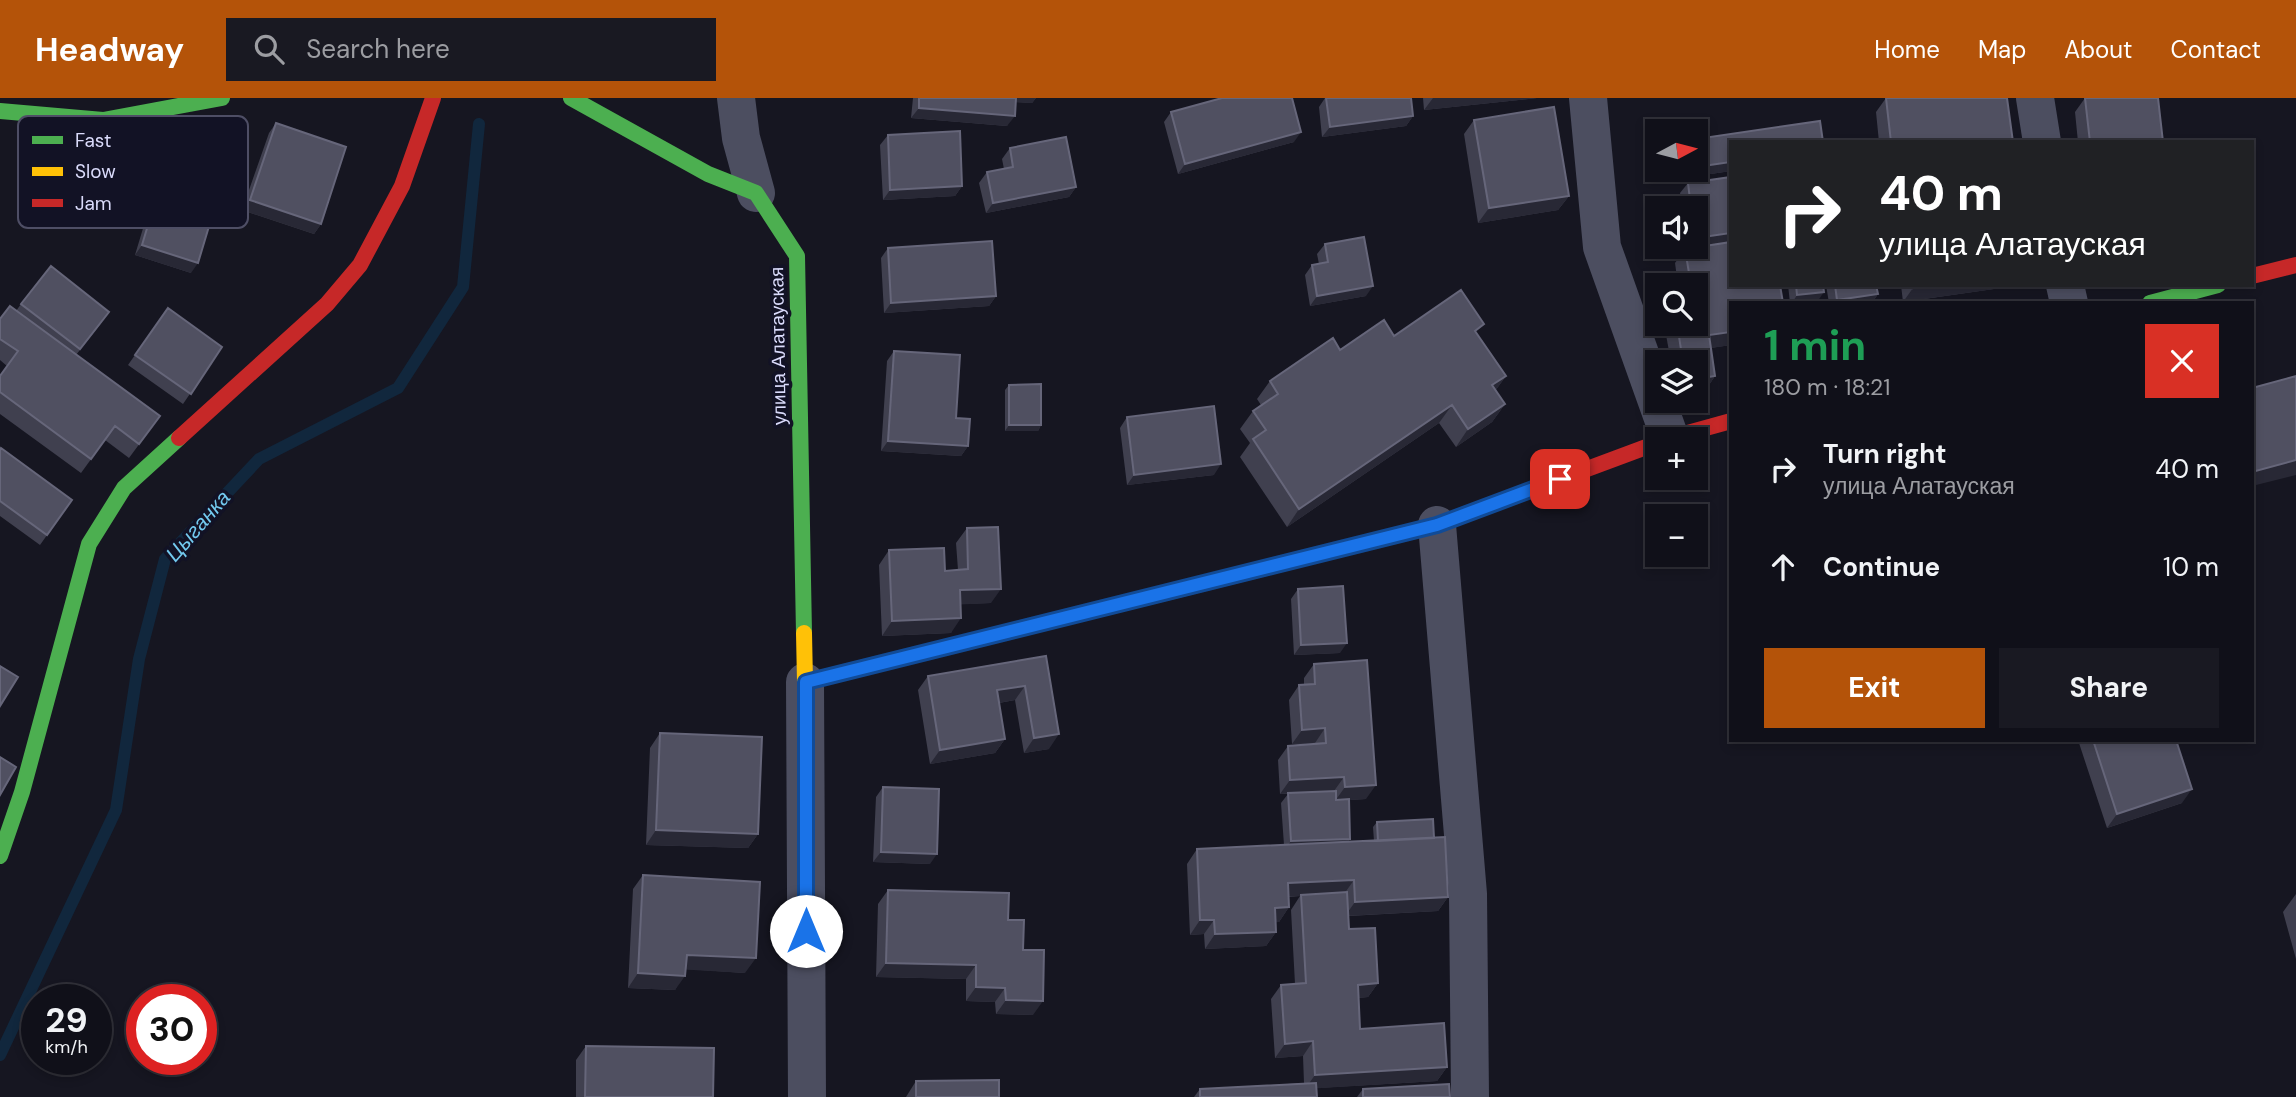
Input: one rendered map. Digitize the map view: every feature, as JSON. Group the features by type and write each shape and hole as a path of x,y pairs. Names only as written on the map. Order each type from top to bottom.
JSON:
{"street":[{"path":"125,116 222,98"},
{"path":"0,856 22,792 89,544 124,488 327,304 360,265 402,187 433,98"},
{"path":"571,98 708,174 756,192"},
{"path":"736,98 741,138 756,192"},
{"path":"1588,98 1602,247 1660,427"},
{"path":"2035,98 2042,140"},
{"path":"0,111 57,116"},
{"name":"улица Алатауская","path":"756,192 797,256 823,678"},
{"path":"2254,276 2296,265"},
{"path":"2158,301 2210,287"},
{"path":"1708,428 1729,422"},
{"path":"807,1097 823,678 1437,525 1645,447"},
{"path":"1437,525 1468,894 1470,1097"}],"building":[{"path":"919,98 1016,98 1015,116 919,108"},
{"path":"1222,98 1292,98 1301,132 1185,164 1171,112"},
{"path":"1326,98 1411,98 1413,116 1330,127"},
{"path":"1886,98 2007,98 2013,140 1891,140"},
{"path":"2085,98 2158,98 2163,140 2090,140"},
{"path":"1554,107 1569,196 1489,208 1474,120"},
{"path":"1820,121 1823,140 1729,140 1729,162 1708,165 1708,137"},
{"path":"276,123 346,147 321,224 250,200"},
{"path":"960,131 962,186 890,190 888,135"},
{"path":"1066,137 1076,187 993,203 987,172 1013,167 1010,148"},
{"path":"1729,177 1729,233 1708,236 1708,196 1690,196 1688,183"},
{"path":"147,228 208,228 198,263 142,245"},
{"path":"1364,237 1373,286 1317,296 1312,265 1328,262 1325,244"},
{"path":"992,241 996,296 891,303 888,248"},
{"path":"1729,242 1729,287 1780,287 1783,301 1729,301 1729,332 1709,335 1715,376 1708,377 1708,350 1681,350 1679,336 1708,336 1708,273 1689,273 1687,259 1708,259 1708,246"},
{"path":"51,266 109,312 80,349 21,304"},
{"path":"1796,287 1823,287 1824,292 1797,295"},
{"path":"1835,287 1876,287 1878,294 1837,300"},
{"path":"1461,290 1484,324 1475,331 1506,376 1492,385 1505,404 1468,429 1452,405 1299,509 1253,439 1266,430 1253,411 1278,394 1270,381 1333,338 1340,350 1384,320 1394,336"},
{"path":"10,306 160,416 139,444 115,426 91,459 0,392 0,376 18,351 0,339 0,319"},
{"path":"168,308 222,347 191,394 135,355"},
{"path":"894,351 960,355 956,418 970,419 968,446 888,441"},
{"path":"2296,376 2296,460 2254,471 2254,387"},
{"path":"1041,384 1041,425 1009,425 1009,385"},
{"path":"1214,406 1221,464 1134,475 1127,417"},
{"path":"1,448 72,500 47,535 0,501"},
{"path":"998,527 1001,589 960,590 961,618 892,621 889,550 944,548 945,571 968,569 967,528"},
{"path":"1343,586 1347,643 1301,645 1298,589"},
{"path":"1046,656 1059,734 1034,738 1025,686 997,690 1005,739 940,750 928,676"},
{"path":"1367,660 1376,785 1345,787 1344,777 1290,780 1288,746 1326,743 1325,728 1302,730 1299,685 1315,684 1314,664"},
{"path":"0,666 18,677 0,706"},
{"path":"660,733 762,737 758,834 656,830"},
{"path":"2094,742 2177,742 2192,789 2117,814"},
{"path":"0,757 16,767 0,795"},
{"path":"883,787 939,789 937,854 881,852"},
{"path":"1336,791 1336,800 1349,799 1350,839 1291,841 1288,793"},
{"path":"1433,819 1434,838 1378,841 1377,822"},
{"path":"1445,837 1448,897 1355,902 1354,880 1288,883 1289,907 1275,908 1276,932 1215,934 1214,920 1200,920 1197,849"},
{"path":"643,875 760,882 756,958 687,955 685,976 638,973"},
{"path":"888,890 1009,893 1008,920 1024,920 1023,950 1044,950 1043,1001 1006,1000 1005,988 976,987 976,965 886,963"},
{"path":"1347,892 1349,929 1375,928 1378,983 1358,985 1360,1029 1444,1023 1447,1067 1315,1075 1313,1041 1285,1044 1281,985 1306,983 1301,895"},
{"path":"586,1046 714,1048 713,1097 585,1097"},
{"path":"999,1080 999,1097 916,1097 916,1081"},
{"path":"1316,1083 1317,1097 1200,1097 1200,1089"},
{"path":"1449,1084 1450,1097 1363,1097 1363,1089"}],"waterway":[{"name":"Цыганка","path":"0,1055 116,810 139,659 165,559 259,459 398,388 463,287 479,124"}],"traffic: fast":[{"path":"125,116 222,98"},
{"path":"571,98 708,174 756,193 797,256 804,633"},
{"path":"0,111 57,116"},
{"path":"2158,301 2210,287"},
{"path":"0,856 22,792 89,544 124,488 179,438"}],"traffic: slow":[{"path":"804,633 805,682 1185,588"}],"traffic: jam":[{"path":"179,438 327,304 360,265 402,186 433,98"},
{"path":"2254,276 2296,265"},
{"path":"1708,427 1729,422"},
{"path":"1185,588 1437,525 1645,447"}],"route":[{"path":"806,931 806,682 1437,525 1560,479"}]}
